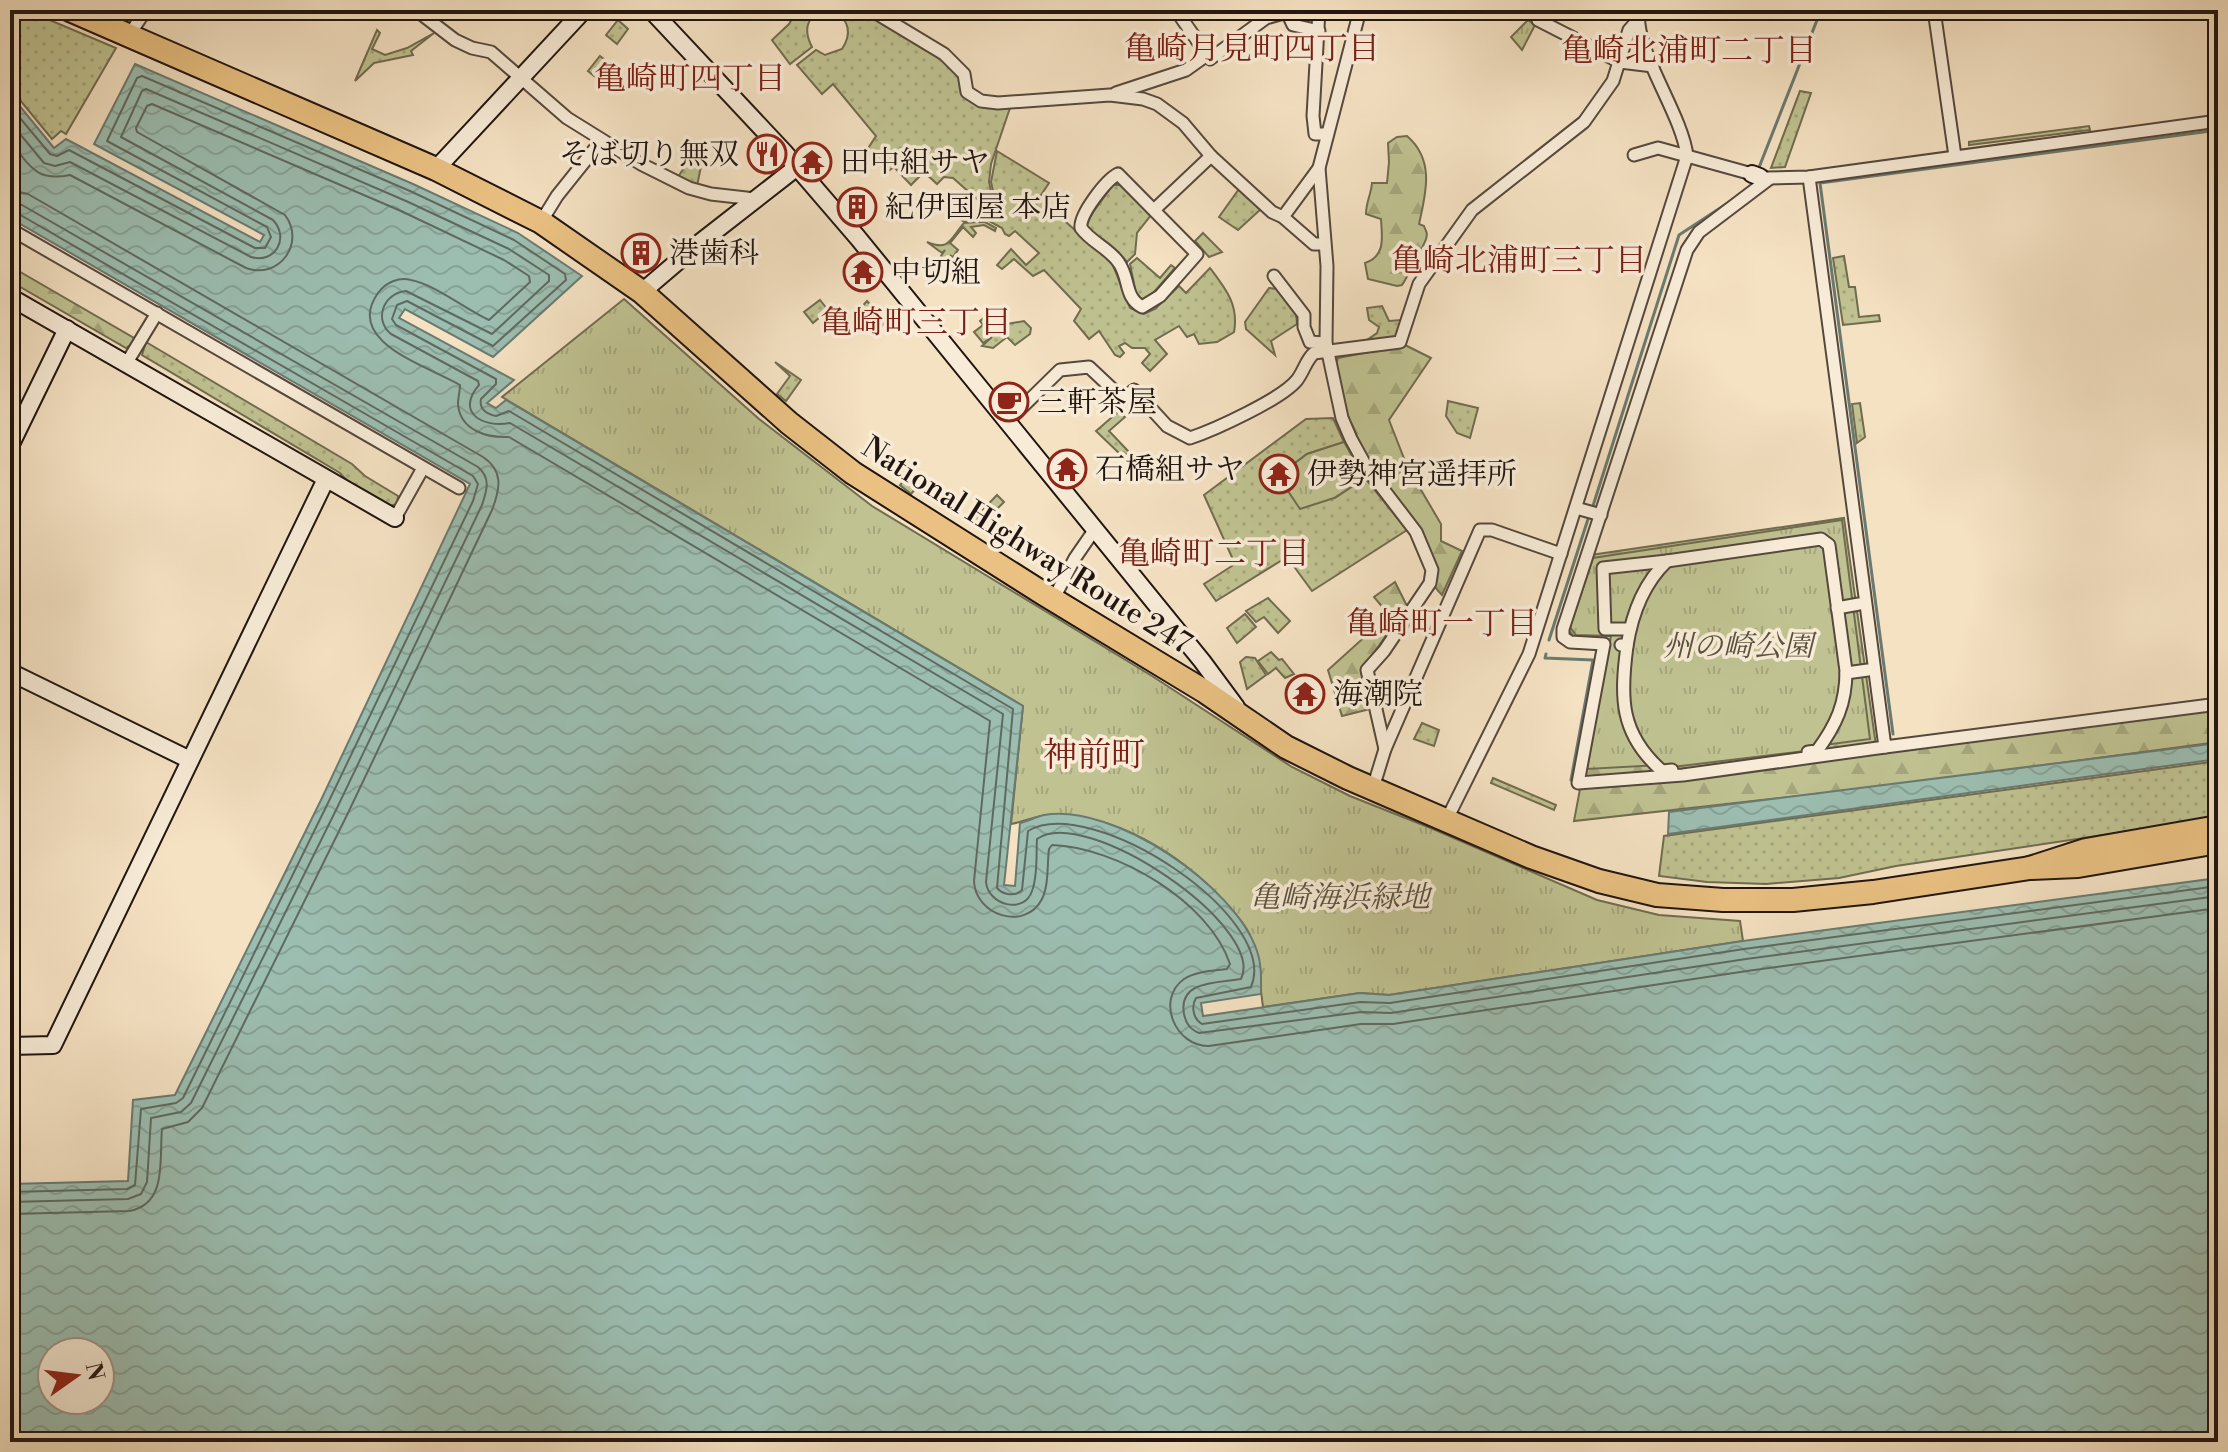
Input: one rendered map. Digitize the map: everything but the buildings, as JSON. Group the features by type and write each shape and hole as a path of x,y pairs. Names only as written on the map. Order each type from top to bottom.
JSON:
{"highway":[{"name":"National Highway Route 247","path":"70,10 436,169 541,222 642,292 818,447 886,495 1286,747 1531,857 1599,881 1657,895 1695,899 1793,900 1873,892 2030,868 2078,866 2218,842"},
{"name":"National Highway Route 247","path":"2030,868 2086,850 2218,827"}],"street":[{"path":"129,35 146,10"},
{"path":"416,10 455,40 491,52 567,118 601,141 689,188 755,199"},
{"path":"436,169 584,10"},
{"path":"651,10 797,167 1095,529 1244,718"},
{"path":"1179,10 1210,59 1266,18 1288,11 1293,25 1319,31"},
{"path":"1319,10 1313,116 1315,134 1327,134"},
{"path":"1360,10 1319,168 1328,293 1327,347 1342,418 1351,439 1367,468 1416,532 1432,575 1430,583 1384,651 1367,670 1385,749"},
{"path":"1538,10 1538,20 1620,62 1653,66"},
{"path":"1934,10 1955,156"},
{"path":"874,11 944,54 964,74 967,92 981,101 998,103 1110,95 1143,99 1166,108 1211,156 1272,212 1283,217 1314,244 1324,244"},
{"path":"1274,276 1304,315 1304,327 1310,342 1327,347 1400,342 1419,284 1472,210 1584,122 1613,81 1629,30 1638,15"},
{"path":"1447,819 1529,654 1687,156 1683,133 1653,66 1638,15"},
{"path":"1110,95 1186,70 1207,55"},
{"path":"1634,155 1654,147 1761,177 1809,177 2218,121"},
{"path":"541,222 557,196 601,141"},
{"path":"1155,209 1211,156"},
{"path":"642,292 797,167"},
{"path":"1283,217 1319,168"},
{"path":"1118,174 1155,209 1197,254 1160,296 1142,307 1134,303 1129,295 1122,266 1085,234 1080,222 1109,180 1118,174"},
{"path":"1761,177 1699,232 1687,250 1597,513 1562,633 1565,640 1570,642 1604,644 1578,783 1683,775 2218,704"},
{"path":"1809,177 1885,747"},
{"path":"10,229 459,488"},
{"path":"10,297 395,518 423,468"},
{"path":"126,364 157,313"},
{"path":"10,446 67,329"},
{"path":"1007,422 1060,370 1089,367 1123,399 1134,390 1167,426 1190,438 1273,398 1296,381 1314,353 1327,347"},
{"path":"10,1046 53,1045 326,479"},
{"path":"1576,508 1597,513"},
{"path":"1053,600 1095,529"},
{"path":"1373,788 1385,749 1480,530 1492,530 1561,554"},
{"path":"1630,629 1605,629 1603,568 1821,539 1829,545 1846,673 1842,708 1831,731 1817,751 1662,771 1643,752 1630,730 1623,699 1624,646 1646,587 1667,561"},
{"path":"1837,608 1859,604"},
{"path":"1846,673 1868,670"},
{"path":"10,672 190,760"}],"green space":[{"path":"10,10 26,10 116,48 66,134 61,131 52,139 10,88"},
{"path":"797,10 860,10 871,15 938,54 960,77 963,95 1010,108 991,164 989,182 992,195 985,220 964,222 948,208 947,201 953,199 975,215 979,212 978,200 953,178 944,177 937,184 924,172 911,185 894,167 887,172 867,150 876,136 833,84 822,94 797,65 816,50 825,55 842,49 848,28 835,11 819,12 810,20 807,32 812,47 790,64 772,40 789,24"},
{"path":"618,20 628,29 617,44 606,35"},
{"path":"1528,20 1535,25 1522,50 1511,37"},
{"path":"377,30 380,33 372,49 385,55 407,48 434,33 411,51 413,55 374,63 355,81"},
{"path":"600,56 615,68 603,83 588,71"},
{"path":"1800,91 1811,93 1785,167 1771,168"},
{"path":"2089,126 2090,130 1969,145 1969,142"},
{"path":"1407,136 1416,145 1425,166 1426,189 1419,224 1424,226 1427,235 1404,282 1397,286 1368,279 1365,263 1380,251 1382,232 1381,219 1366,214 1366,210 1372,183 1387,183 1388,143 1397,137"},
{"path":"696,149 704,152 697,186 678,177"},
{"path":"997,151 1049,183 1039,198 1112,263 1130,308 1144,314 1155,309 1179,286 1186,293 1210,268 1233,305 1234,332 1217,342 1199,344 1194,334 1187,337 1179,326 1155,340 1167,354 1150,371 1142,363 1150,354 1145,348 1132,348 1125,343 1119,346 1124,353 1120,357 1115,355 1099,331 1089,339 1074,321 1081,309 1044,270 1033,276 1014,259 1002,269 997,265 1011,249 1026,265 1039,253 1015,231 1009,236 987,220 994,195 991,182"},
{"path":"1113,185 1121,185 1151,215 1137,233 1135,254 1127,262 1086,228 1085,223"},
{"path":"1239,189 1262,208 1238,230 1219,217"},
{"path":"985,222 996,228 995,231 984,225 971,227 976,233 973,237 963,227 950,243 958,250 953,257 950,255 956,262 952,266 941,256 945,250 942,253 927,242 944,245 964,223"},
{"path":"1203,233 1222,252 1209,257 1195,241"},
{"path":"1844,256 1849,287 1855,287 1859,317 1879,315 1880,321 1843,325 1833,258"},
{"path":"1137,258 1160,278 1171,265 1175,268 1143,300 1136,294 1130,264"},
{"path":"10,266 134,338 132,344 126,348 10,281"},
{"path":"1269,288 1277,289 1284,296 1297,318 1297,324 1271,341 1275,355 1246,329 1245,322"},
{"name":"亀崎海浜緑地","path":"624,299 759,419 872,506 1152,676 1292,767 1350,796 1597,900 1659,915 1740,921 1743,941 1389,995 1360,993 1263,1007 1257,961 1248,930 1224,901 1187,867 1144,839 1097,821 1047,815 1011,824 1023,706 502,397"},
{"path":"820,300 828,310 813,323 804,312"},
{"path":"867,301 883,319 887,316 898,329 896,331 886,321 876,333 859,310"},
{"path":"1382,306 1389,321 1401,320 1403,323 1397,339 1367,340 1377,333 1379,327 1369,320 1367,308"},
{"path":"995,309 1007,324 1024,321 1031,328 1030,334 1015,345 1007,337 993,348 982,346 992,337 983,343 974,332 983,325 980,321"},
{"path":"146,342 352,464 365,476 398,496 397,504 390,506 354,488 340,473 142,355"},
{"path":"1405,345 1431,358 1389,420 1407,466 1441,524 1441,541 1462,551 1442,595 1425,568 1408,517 1360,443 1337,381 1338,358"},
{"path":"775,362 801,380 786,401 777,394 790,376"},
{"path":"1448,401 1478,408 1470,438 1457,433 1446,416"},
{"path":"1860,403 1865,437 1857,443 1852,404"},
{"path":"1119,411 1125,417 1109,431 1129,452 1123,457 1096,431"},
{"path":"1333,418 1344,442 1307,454 1278,476 1335,498 1365,478 1407,530 1312,591 1287,557 1216,601 1204,584 1235,564 1204,495 1306,419"},
{"path":"1344,442 1365,478 1334,498 1300,509 1278,476 1307,454"},
{"path":"911,472 922,481 911,494 900,485"},
{"path":"997,495 1004,502 978,528 974,519"},
{"name":"州の崎公園","path":"1844,518 1877,753 2218,708 2218,742 1880,787 1574,821 1608,640 1574,637 1568,630 1591,555"},
{"name":"州の崎公園","path":"1842,520 1870,739 1817,746 1814,750 1664,768 1660,765 1587,769 1611,636 1576,635 1570,627 1593,558"},
{"path":"1395,582 1407,606 1361,671 1370,709 1342,716 1328,670 1389,615 1374,597"},
{"path":"1268,598 1290,621 1278,633 1264,617 1256,622 1246,611"},
{"path":"1245,614 1256,627 1237,643 1227,628"},
{"path":"1271,652 1279,660 1282,659 1294,674 1285,678 1276,668 1268,674 1258,661"},
{"path":"1246,657 1255,658 1266,675 1247,689 1240,662"},
{"path":"1422,723 1439,730 1434,746 1414,739"},
{"path":"2218,761 2218,818 1896,866 1839,878 1766,884 1707,882 1659,876 1664,836"},
{"path":"1493,778 1556,805 1554,810 1491,783"}],"water":[{"path":"135,64 413,184 518,233 582,276 493,357 405,309 399,318 514,380 487,403 496,408 506,400 1023,706 1004,885 1015,886 1020,823 1044,815 1072,815 1104,822 1168,854 1198,876 1224,901 1244,926 1259,956 1261,994 1201,1003 1203,1016 1360,993 1389,995 1743,941 2218,878 2218,1442 10,1442 10,1184 128,1181 133,1100 175,1095 321,800 470,484 10,218 10,94 54,148 66,139 260,242 264,235 94,144"},
{"path":"2218,743 2218,759 1668,834 1669,812"}],"waterway":[{"path":"1758,170 1821,10"},
{"path":"1893,734 1820,183 2218,130"},
{"path":"1592,509 1679,235 1737,197"},
{"path":"1549,640 1589,516"},
{"path":"1546,654 1545,658 1593,660 1571,780"}],"place":[{"name":"そば切り無双","path":"767,154"},
{"name":"田中組サヤ","path":"812,162"},
{"name":"紀伊国屋 本店","path":"857,207"},
{"name":"港歯科","path":"641,253"},
{"name":"中切組","path":"863,272"},
{"name":"三軒茶屋","path":"1009,402"},
{"name":"石橋組サヤ","path":"1067,469"},
{"name":"伊勢神宮遥拝所","path":"1279,474"},
{"name":"海潮院","path":"1305,694"}],"district":[{"name":"亀崎月見町四丁目","path":"1252,48"},
{"name":"亀崎北浦町二丁目","path":"1689,50"},
{"name":"亀崎町四丁目","path":"690,78"},
{"name":"亀崎北浦町三丁目","path":"1519,260"},
{"name":"亀崎町三丁目","path":"916,322"},
{"name":"亀崎町二丁目","path":"1214,553"},
{"name":"亀崎町一丁目","path":"1442,623"},
{"name":"神前町","path":"1094,754"}]}
